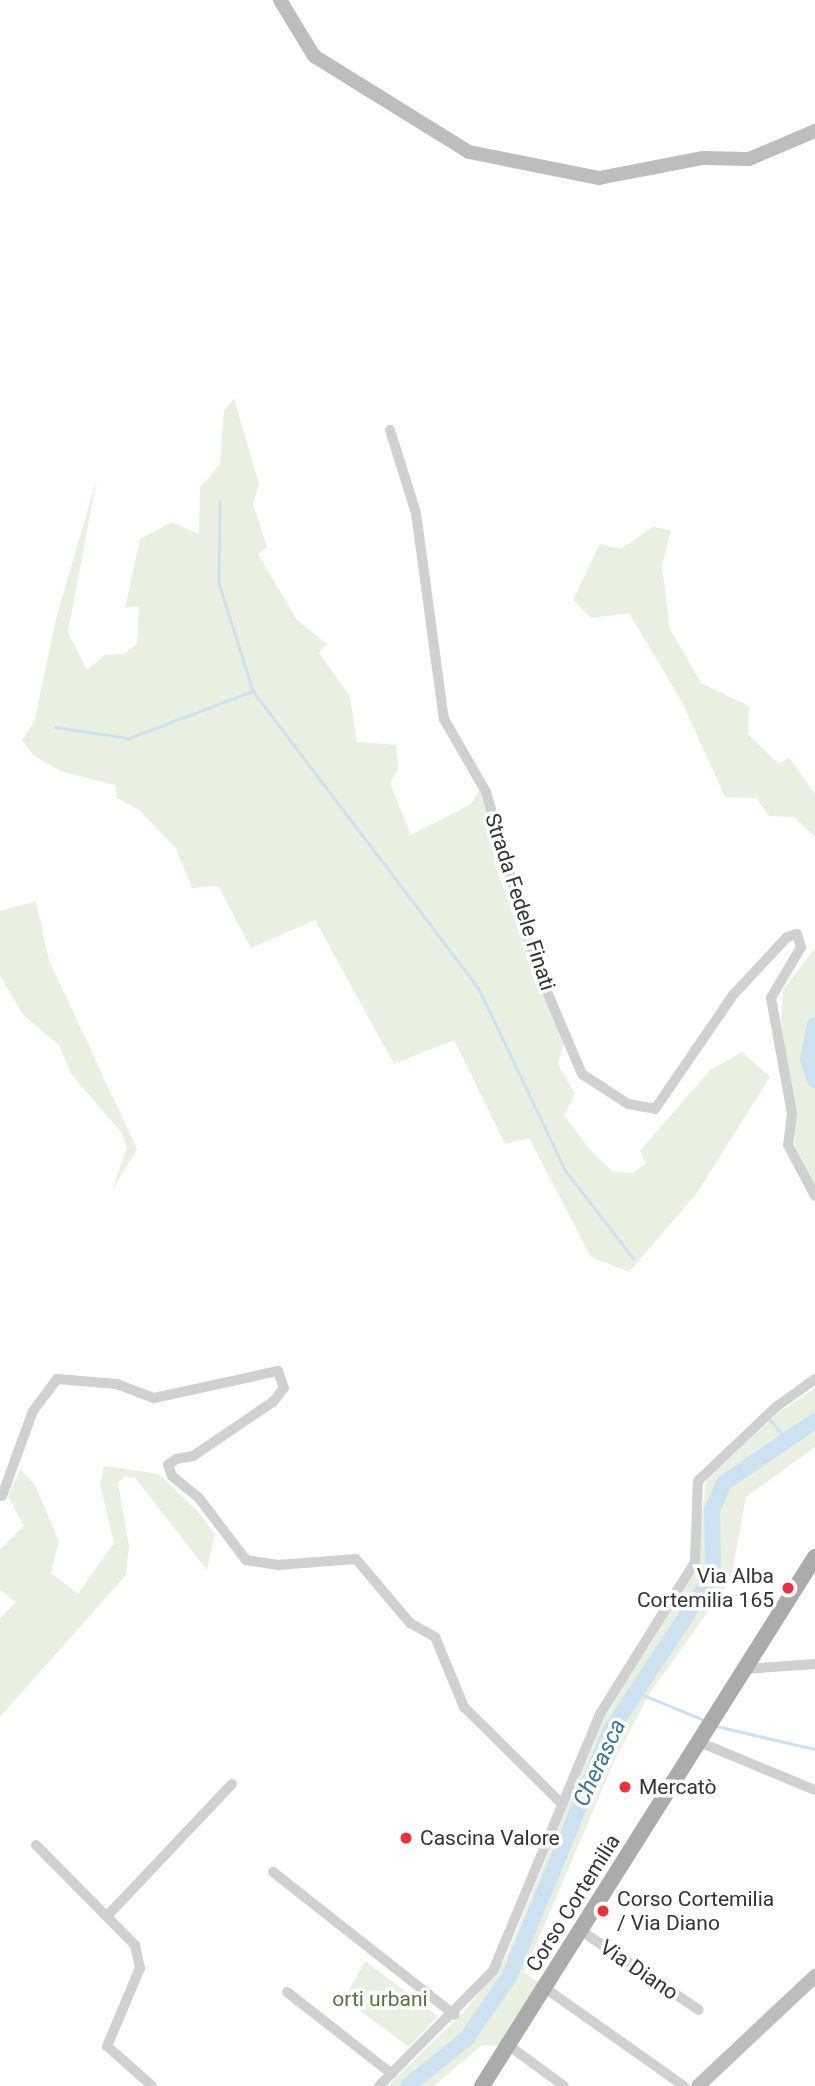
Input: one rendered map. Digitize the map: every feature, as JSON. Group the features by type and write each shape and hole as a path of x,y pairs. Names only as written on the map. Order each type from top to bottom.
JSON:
{"main road":[{"name":"Corso Cortemilia","path":"482,2086 815,1557"}],"street":[{"path":"280,0 314,56 469,152 599,178 703,158 749,159 815,131"},
{"name":"Strada Fedele Finati","path":"390,430 416,513 444,719 486,792 537,968 582,1074 628,1104 655,1109 733,995 787,937 797,934 801,947 771,998 792,1113 788,1145 815,1196"},
{"path":"2,1496 33,1410 57,1379 117,1384 154,1398 278,1371 284,1388 274,1401 192,1456 176,1459 168,1465 172,1476 199,1498 246,1560 278,1565 356,1559 410,1623 435,1637 464,1707 560,1802"},
{"path":"379,2086 454,2015 503,1952 560,1802 600,1714 695,1562 698,1482 776,1407 815,1379"},
{"path":"745,1669 815,1664"},
{"path":"711,1724 815,1790"},
{"path":"109,1914 232,1784"},
{"path":"36,1845 76,1891 109,1914 135,1945 141,1968 107,2046 152,2086"},
{"path":"273,1871 454,2015"},
{"name":"Via Diano","path":"580,1930 699,2010"},
{"path":"698,2086 815,1976"},
{"path":"545,1988 684,2086"},
{"path":"287,1992 392,2074"},
{"path":"508,2045 564,2086"}],"green space":[{"path":"234,398 259,484 253,504 267,547 258,554 297,620 327,644 319,653 350,696 357,742 396,745 398,769 390,783 411,835 471,804 479,790 485,802 501,854 494,863 564,1044 558,1064 575,1094 564,1115 590,1150 613,1172 633,1173 646,1163 640,1151 710,1070 742,1052 770,1077 697,1193 629,1272 591,1257 529,1138 505,1144 454,1040 394,1064 315,920 251,948 218,886 192,888 175,847 139,810 117,798 115,785 60,771 34,756 22,740 34,722 57,615 97,478 68,632 87,670 105,655 124,654 137,644 139,606 125,608 140,539 172,522 199,534 200,488 220,464 224,411"},
{"path":"653,527 671,530 662,567 670,629 701,683 749,706 748,734 779,764 789,757 815,794 815,837 794,817 769,816 756,798 725,797 682,702 629,613 591,618 573,600 600,544 621,549"},
{"path":"36,901 49,960 137,1149 112,1191 127,1147 121,1132 71,1074 59,1045 24,1016 0,976 0,911"},
{"path":"815,948 815,1188 797,1160 781,1023 783,990"},
{"path":"815,1388 815,1447 746,1497 731,1579 650,1693 616,1757 524,1973 543,1984 503,2046 482,2045 434,2086 387,2086 462,2014 505,1959 601,1723 696,1564 706,1481 778,1413"},
{"path":"104,1466 159,1474 200,1514 215,1534 207,1570 135,1478 125,1476 118,1483 129,1546 126,1575 0,1717 0,1618 16,1602 0,1590 0,1550 24,1526 8,1496 20,1469 35,1485 59,1541 51,1573 78,1594 114,1543 100,1485"},
{"name":"orti urbani","path":"365,1961 438,2016 409,2047 344,1999"}],"waterway":[{"path":"220,501 219,583 253,691 479,989 566,1171 633,1258"},
{"path":"55,727 129,738 253,691"},
{"name":"Cherasca","path":"815,1025 808,1059 815,1080"},
{"path":"768,1417 788,1441"},
{"name":"Cherasca","path":"408,2086 467,2038 509,1977 611,1730 713,1575 712,1510 724,1483 815,1421"},
{"path":"636,1692 704,1720"},
{"path":"716,1726 815,1749"}],"place":[{"name":"Via Alba Cortemilia 165","path":"788,1588"},
{"name":"Mercatò","path":"625,1787"},
{"name":"Cascina Valore","path":"406,1838"},
{"name":"Corso Cortemilia / Via Diano","path":"603,1911"}]}
